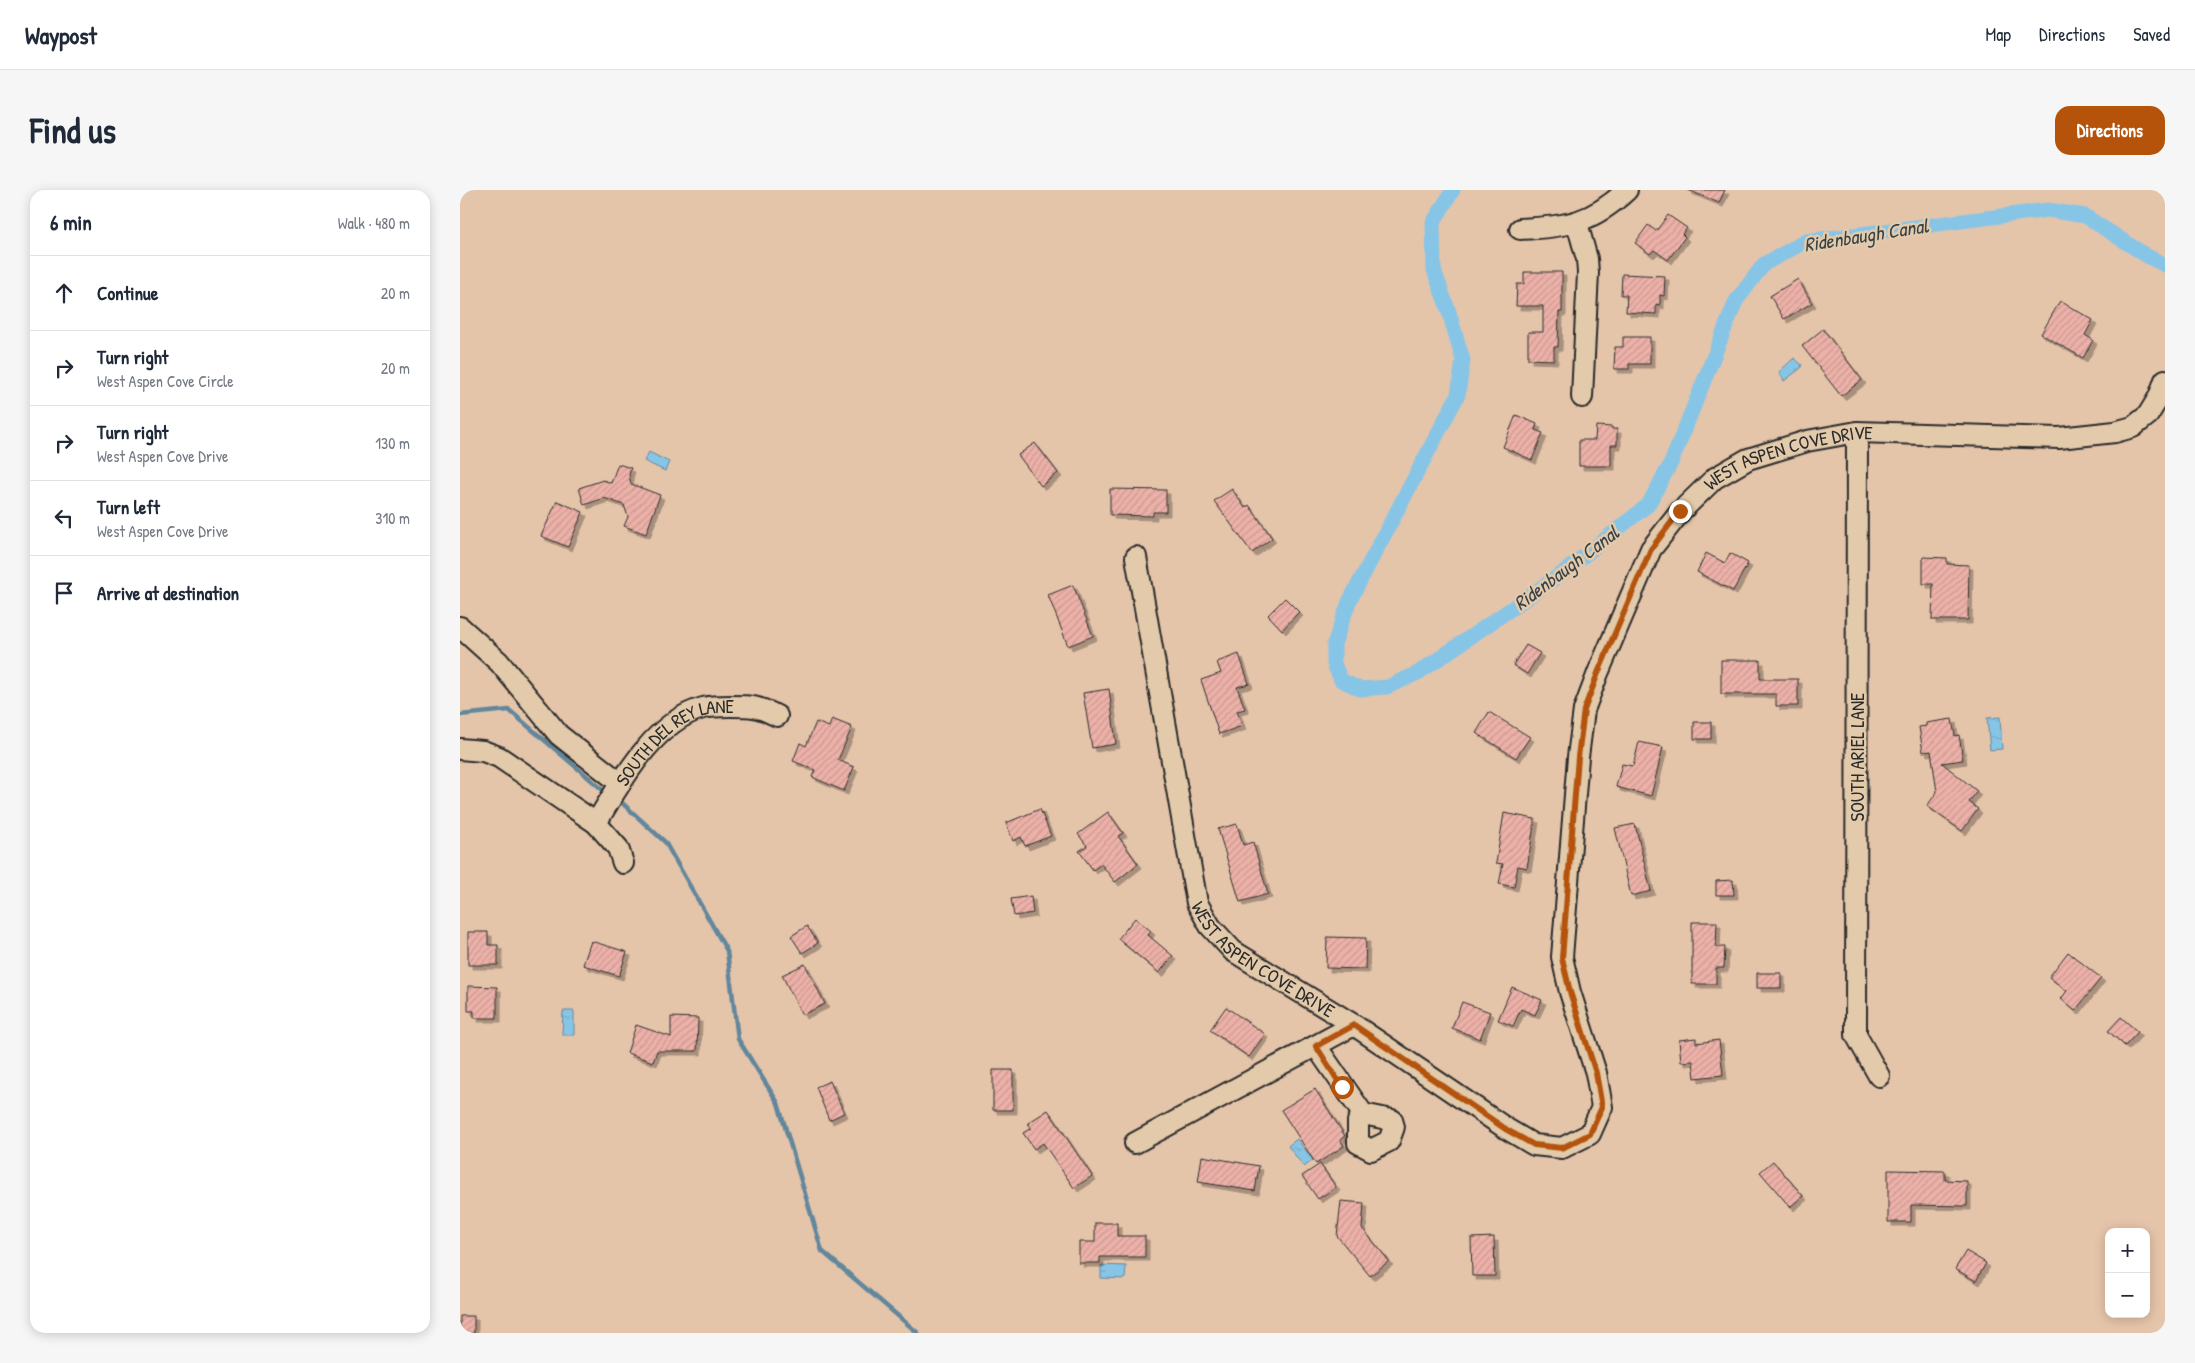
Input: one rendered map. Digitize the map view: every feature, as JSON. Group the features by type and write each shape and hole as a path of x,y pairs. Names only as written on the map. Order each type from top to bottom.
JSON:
{"street":[{"path":"1520,229 1549,228 1577,223 1602,210 1627,190"},
{"path":"1577,223 1587,259 1588,273 1582,396"},
{"name":"WEST ASPEN COVE DRIVE","path":"1136,557 1197,903 1210,926 1233,951 1354,1025 1507,1130 1534,1145 1562,1148 1590,1134 1602,1107 1596,1073 1570,992 1562,958 1578,757 1584,710 1651,549 1680,511 1714,478 1748,460 1807,441 1858,432 2059,438 2115,432 2133,427 2148,415 2159,397 2165,380"},
{"name":"SOUTH ARIEL LANE","path":"1858,432 1856,1036 1879,1076"},
{"path":"460,627 499,662 559,736 620,783"},
{"name":"SOUTH DEL REY LANE","path":"596,823 620,783 658,735 684,716 704,708 746,706 760,707 777,716"},
{"path":"460,749 482,751 499,757 596,823 618,848 623,863"},
{"path":"1135,1143 1354,1025"},
{"path":"1316,1046 1363,1114"}],"water":[{"path":"1794,358 1802,365 1801,368 1784,381 1779,372"},
{"path":"649,452 669,462 665,471 644,461"},
{"path":"2000,717 2002,749 1990,750 1987,718"},
{"path":"563,1011 574,1011 574,1035 562,1035"},
{"path":"1297,1139 1313,1160 1304,1167 1288,1146"},
{"path":"1101,1265 1126,1266 1125,1279 1101,1278"}],"building":[{"path":"1688,190 1725,190 1719,203"},
{"path":"1668,215 1687,228 1682,234 1685,237 1668,260 1654,250 1650,254 1635,243 1648,225 1656,231"},
{"path":"1524,272 1562,272 1562,312 1559,312 1558,347 1554,347 1554,360 1528,359 1528,332 1543,332 1543,306 1516,306 1517,284 1524,284"},
{"path":"1622,274 1665,276 1664,296 1660,295 1660,305 1656,304 1656,314 1626,312 1627,295 1621,295"},
{"path":"1798,279 1812,303 1784,319 1770,296"},
{"path":"2060,301 2093,320 2085,335 2093,340 2083,358 2041,334"},
{"path":"1823,329 1862,380 1841,396 1802,346"},
{"path":"1623,337 1650,337 1650,364 1629,364 1629,369 1614,369 1615,347 1623,347"},
{"path":"1516,415 1537,424 1535,430 1543,433 1532,460 1503,447"},
{"path":"1596,426 1617,429 1617,445 1611,445 1611,466 1579,466 1579,440 1595,440"},
{"path":"1035,443 1058,473 1041,486 1018,455"},
{"path":"618,464 631,468 629,475 631,484 660,495 646,534 624,526 628,517 624,505 604,498 584,505 579,488 603,480 611,483"},
{"path":"1110,489 1166,490 1166,512 1153,512 1153,516 1110,515"},
{"path":"1232,489 1245,508 1249,505 1272,538 1252,553 1214,501"},
{"path":"557,501 583,512 568,547 541,536"},
{"path":"1706,553 1725,563 1730,553 1748,563 1733,591 1697,572"},
{"path":"1923,557 1947,558 1947,564 1969,565 1968,620 1932,620 1933,584 1923,584"},
{"path":"1073,585 1093,636 1068,646 1048,595"},
{"path":"1285,598 1299,612 1282,630 1268,615"},
{"path":"1526,645 1540,653 1527,674 1513,665"},
{"path":"1239,654 1249,684 1237,687 1245,709 1237,711 1242,726 1219,734 1201,680 1221,673 1217,662"},
{"path":"1721,660 1760,660 1760,679 1798,679 1798,706 1776,706 1776,694 1721,694"},
{"path":"1109,689 1116,744 1092,748 1083,693"},
{"path":"1489,712 1530,737 1516,758 1476,733"},
{"path":"832,719 852,727 838,760 854,767 844,791 812,777 815,770 793,761 800,743 806,746 816,722 829,727"},
{"path":"1952,719 1955,736 1959,735 1963,760 1942,763 1977,791 1969,802 1978,809 1962,831 1927,806 1937,792 1931,751 1923,752 1919,727 1926,726 1926,723"},
{"path":"1694,722 1711,722 1711,739 1694,739"},
{"path":"1639,742 1663,747 1651,796 1616,787 1622,764 1633,766"},
{"path":"1040,809 1051,836 1025,846 1021,837 1013,841 1006,823"},
{"path":"1108,812 1123,833 1118,836 1138,864 1115,882 1101,864 1093,870 1079,851 1087,846 1078,834"},
{"path":"1504,813 1535,819 1527,868 1518,866 1514,887 1499,884 1503,864 1496,863"},
{"path":"1237,824 1243,845 1253,842 1268,894 1240,902 1218,829"},
{"path":"1635,824 1651,891 1631,896 1615,828"},
{"path":"1733,880 1734,895 1716,895 1716,881"},
{"path":"1031,896 1033,913 1014,916 1011,899"},
{"path":"1135,918 1151,931 1148,935 1173,956 1159,973 1118,939"},
{"path":"1692,922 1717,922 1716,947 1725,947 1724,968 1716,968 1716,984 1692,984"},
{"path":"807,926 818,943 802,953 791,936"},
{"path":"468,932 488,932 488,945 498,945 498,965 468,965"},
{"path":"1327,937 1366,938 1365,969 1326,968"},
{"path":"591,941 627,952 619,976 583,965"},
{"path":"2068,952 2101,978 2075,1011 2061,999 2067,991 2049,977"},
{"path":"805,964 825,1004 802,1015 782,975"},
{"path":"1757,973 1781,973 1781,988 1757,988"},
{"path":"468,986 497,987 497,1018 474,1018 474,1011 468,1011"},
{"path":"1512,987 1542,1000 1535,1015 1521,1009 1513,1026 1498,1020"},
{"path":"1462,1002 1490,1012 1480,1039 1452,1028"},
{"path":"1226,1007 1265,1034 1249,1057 1210,1030"},
{"path":"671,1017 698,1018 697,1051 657,1051 653,1062 627,1053 636,1025 671,1037"},
{"path":"2121,1017 2138,1032 2125,1046 2108,1031"},
{"path":"1696,1038 1696,1043 1719,1040 1723,1075 1695,1078 1693,1061 1681,1062 1679,1040"},
{"path":"993,1070 1013,1070 1013,1110 993,1110"},
{"path":"830,1081 844,1113 829,1120 816,1087"},
{"path":"1315,1089 1345,1136 1340,1140 1344,1146 1316,1164 1281,1110"},
{"path":"1048,1110 1092,1176 1074,1188 1043,1143 1034,1149 1023,1133 1031,1128 1028,1123"},
{"path":"1202,1156 1259,1166 1255,1191 1198,1182"},
{"path":"1773,1161 1803,1196 1790,1207 1760,1172"},
{"path":"1320,1164 1336,1187 1318,1199 1302,1176"},
{"path":"1888,1170 1945,1171 1945,1180 1967,1181 1967,1206 1911,1205 1911,1222 1888,1222"},
{"path":"1341,1201 1364,1203 1362,1228 1389,1261 1370,1276 1337,1236"},
{"path":"1095,1223 1117,1223 1117,1236 1145,1236 1145,1257 1100,1257 1100,1263 1079,1263 1079,1242 1095,1242"},
{"path":"1494,1237 1495,1276 1472,1276 1471,1238"},
{"path":"1966,1251 1986,1263 1976,1281 1955,1269"},
{"path":"460,1316 474,1316 474,1333 460,1333"}],"waterway":[{"name":"Ridenbaugh Canal","path":"1453,190 1433,223 1434,270 1463,360 1458,395 1349,602 1334,644 1334,664 1341,680 1360,689 1387,687 1418,673 1560,575 1648,505 1671,463 1736,301 1764,264 1806,241 2048,210 2085,216 2147,256 2165,265"},
{"path":"460,715 509,710 603,790"},
{"path":"620,801 665,842 727,951 738,1039 778,1103 822,1251 918,1333"}],"route":[{"path":"1342,1087 1316,1046 1354,1025 1507,1130 1534,1145 1562,1148 1590,1134 1602,1107 1596,1073 1570,992 1562,958 1563,925 1584,710 1651,549 1680,511"}]}
